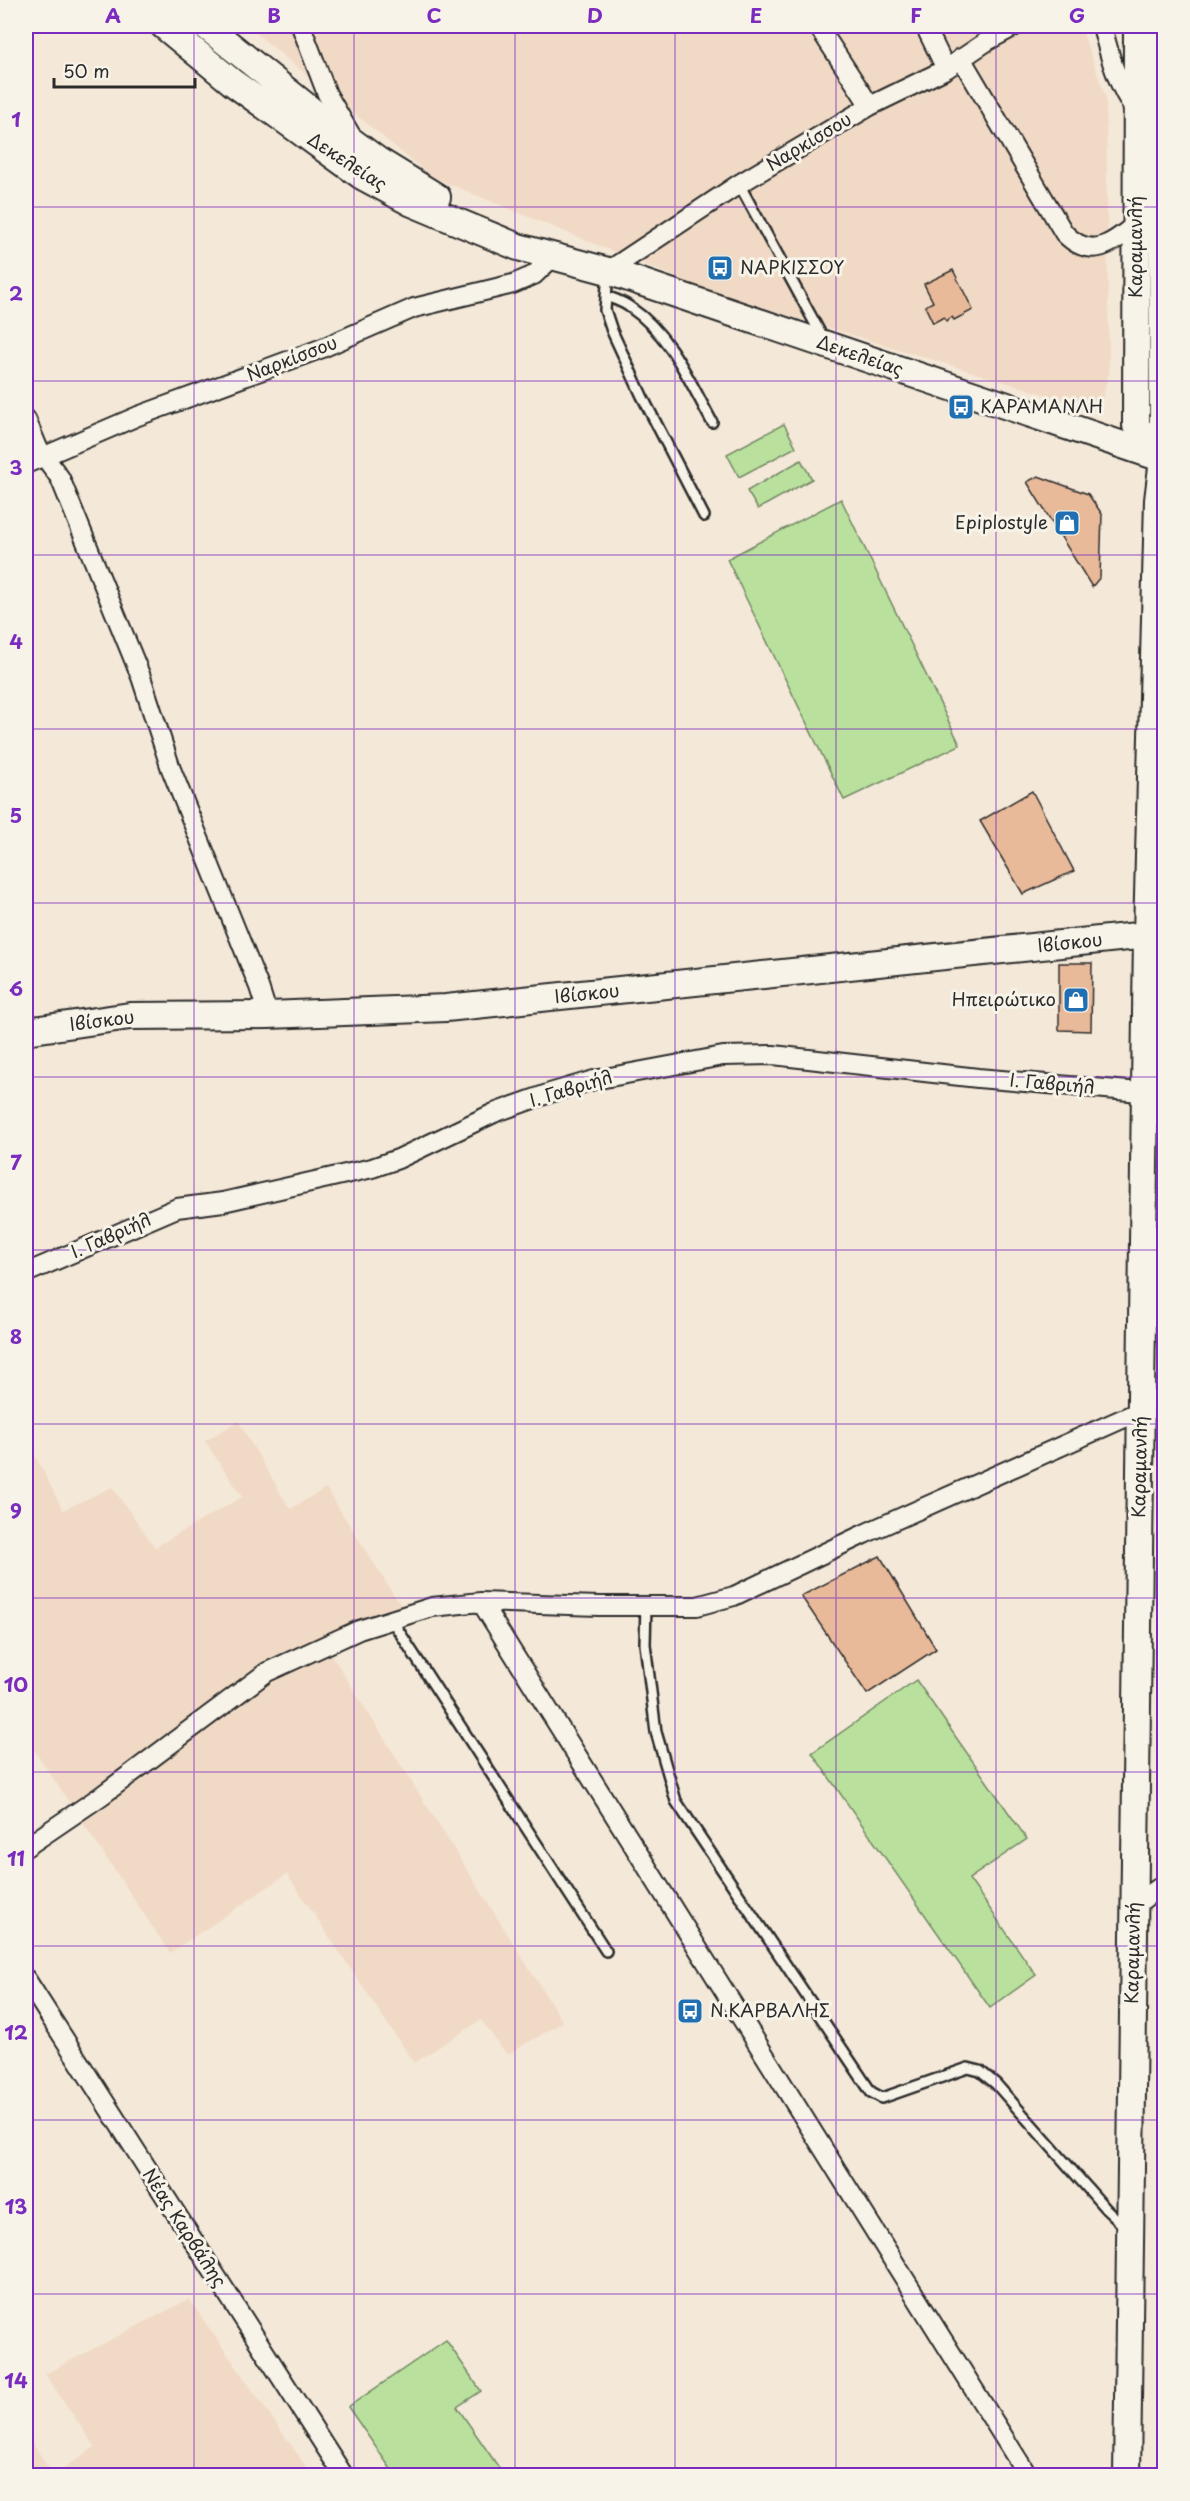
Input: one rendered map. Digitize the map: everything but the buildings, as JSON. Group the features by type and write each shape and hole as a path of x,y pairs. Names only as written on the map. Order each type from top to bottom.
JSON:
{"main road":[{"name":"Δεκελείας","path":"164,26 232,82 362,176 412,202 518,247 555,255"},
{"name":"Δεκελείας","path":"206,26 356,144 423,190 522,236 607,283 827,345 1164,459"},
{"name":"Καραμανλή","path":"1137,26 1136,426 1164,459"},
{"name":"Καραμανλή","path":"1126,2475 1140,1411 1155,1093 1147,935 1156,873 1158,500 1164,459 1162,26"},
{"name":"Ιβίσκου","path":"26,1031 130,1016 268,1015 470,1006 1147,935"}],"street":[{"path":"302,26 327,94 356,144"},
{"path":"819,26 870,106"},
{"path":"925,26 953,64 1064,233 1074,243 1087,248 1110,244 1136,224"},
{"name":"Ναρκίσσου","path":"607,283 739,184 870,106 953,64 986,33 1016,26"},
{"path":"1102,26 1111,62 1124,95 1137,112"},
{"name":"Ναρκίσσου","path":"26,464 138,416 320,349 414,308 513,284 534,275 555,255"},
{"path":"26,420 38,448 60,478 133,657 171,770 268,1015"},
{"name":"Ι. Γαβριήλ","path":"26,1273 177,1208 223,1202 372,1168 398,1159 494,1113 594,1080 643,1069 723,1056 773,1055 978,1078 1155,1093"},
{"path":"26,1847 101,1796 267,1672 359,1630 432,1607 481,1602 697,1606 734,1596 864,1534 1140,1411"},
{"path":"481,1602 1028,2475"},
{"path":"1134,1906 1164,1884"},
{"name":"Νέας Καρβάλης","path":"26,1979 344,2475"}],"lane":[{"path":"739,184 827,345"},
{"path":"607,283 648,321 680,362 712,422"},
{"path":"607,283 605,310 612,331 642,396 704,516"},
{"path":"646,1605 645,1644 656,1732 676,1801 872,2092 882,2098 968,2068 980,2070 996,2084 1106,2209 1130,2232"},
{"path":"391,1619 606,1951"}],"shaded area":[{"path":"247,26 1083,26 1083,33 1106,98 1109,373 1099,411 709,291 432,177"},
{"path":"238,1421 290,1509 326,1488 410,1620 331,1654 563,2022 507,2055 481,2020 414,2063 287,1874 170,1953 26,1738 26,1438 63,1510 112,1487 155,1547 242,1497 205,1441"},
{"path":"189,2299 312,2475 53,2475 95,2447 45,2374"},
{"path":"26,2433 53,2475 26,2475"}],"green space":[{"path":"784,424 796,447 739,477 727,454"},
{"path":"801,460 812,479 758,509 747,491"},
{"path":"841,499 960,745 844,800 727,559"},
{"path":"916,1680 1027,1839 969,1879 1036,1975 990,2008 812,1753"},
{"path":"446,2340 481,2391 457,2407 504,2475 395,2475 348,2407"}],"place":[{"name":"ΝΑΡΚΙΣΣΟΥ","path":"720,268"},
{"name":"ΚΑΡΑΜΑΝΛΗ","path":"961,407"},
{"name":"Epiplostyle","path":"1067,523"},
{"name":"Ηπειρώτικο","path":"1076,1000"},
{"name":"Ν.ΚΑΡΒΑΛΗΣ","path":"690,2011"}]}
